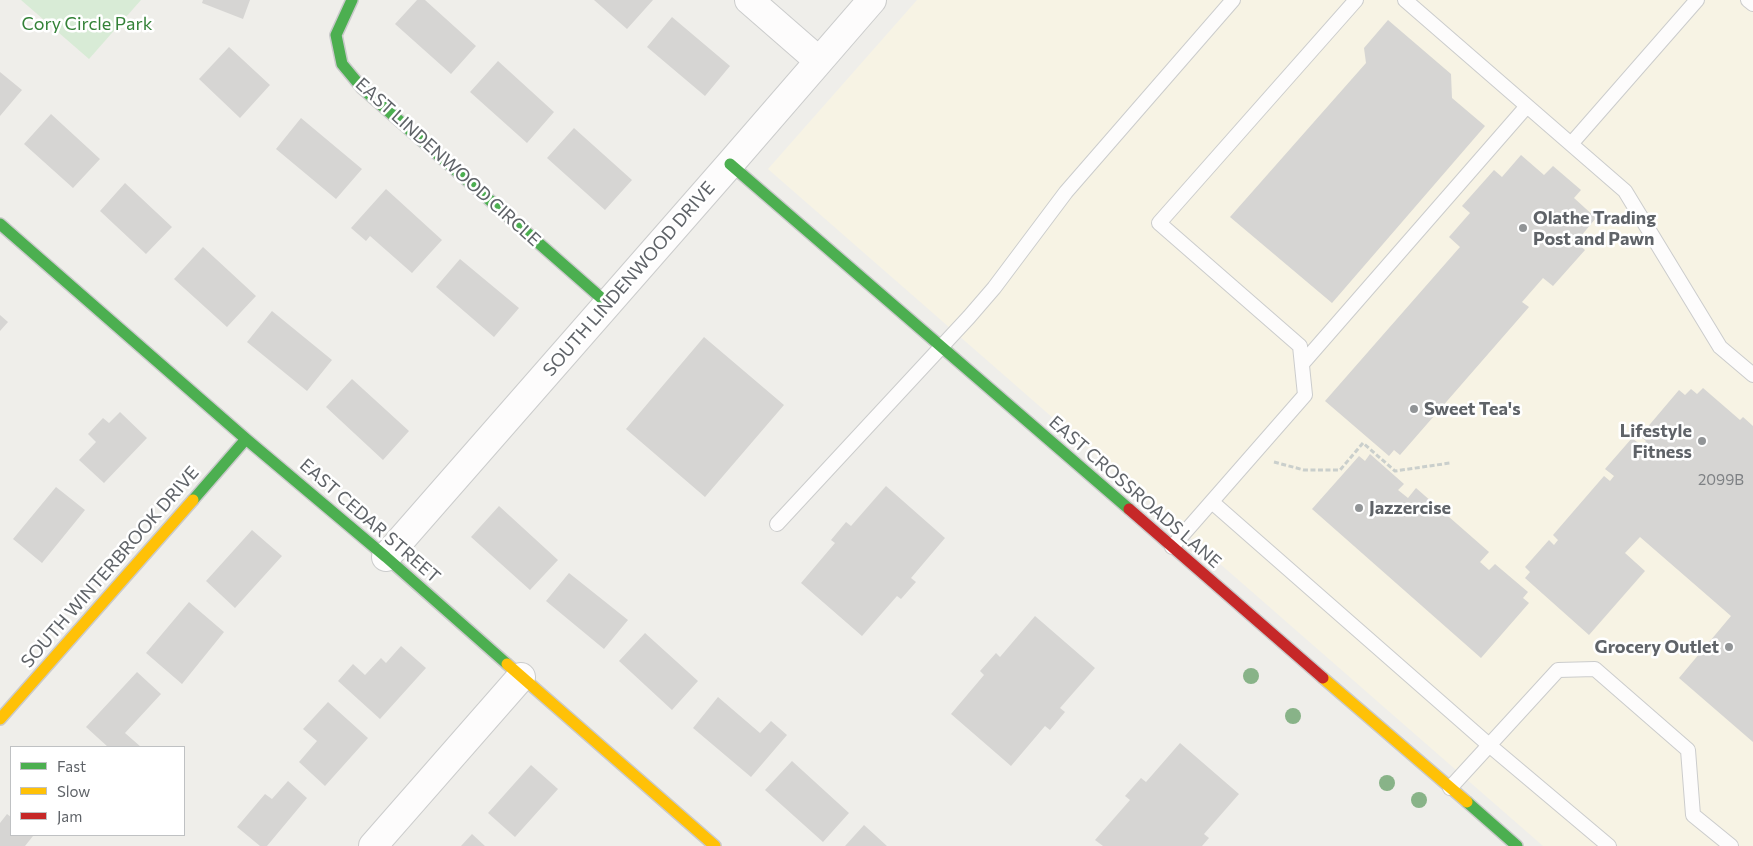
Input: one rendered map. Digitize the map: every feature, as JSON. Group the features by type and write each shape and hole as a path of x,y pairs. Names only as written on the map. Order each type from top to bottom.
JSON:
{"street":[{"name":"EAST LINDENWOOD CIRCLE","path":"352,0 336,35 342,64 362,88 607,303"},
{"path":"749,0 819,61"},
{"name":"SOUTH LINDENWOOD DRIVE","path":"386,557 872,0"},
{"name":"EAST CROSSROADS LANE","path":"730,164 1517,846"},
{"name":"EAST CEDAR STREET","path":"0,224 246,439 386,557 715,846"},
{"name":"SOUTH WINTERBROOK DRIVE","path":"0,719 246,439"},
{"path":"373,846 521,677"}],"lane":[{"path":"777,524 942,348 994,288 1066,192 1233,0"},
{"path":"1172,547 1305,395 1300,346 1160,223 1356,0"},
{"path":"1405,0 1625,191 1720,347 1753,375"},
{"path":"1571,144 1697,0"},
{"path":"1748,0 1753,4"},
{"path":"1302,364 1527,106"},
{"path":"1212,502 1489,745 1609,846"},
{"path":"1450,788 1558,670 1595,669 1688,750 1693,815 1731,846"}],"path":[{"path":"1252,456 1304,470 1340,470 1362,443 1395,471 1450,463"}],"shaded area":[{"path":"917,0 1753,0 1753,846 1543,846 768,169"}],"green space":[{"name":"Cory Circle Park","path":"21,0 141,0 89,59"}],"building":[{"path":"203,0 250,0 243,19 202,3"},
{"path":"417,0 425,0 476,46 451,74 395,24"},
{"path":"594,0 653,0 627,29"},
{"path":"672,17 730,66 705,96 647,47"},
{"path":"1388,20 1451,74 1452,98 1485,126 1332,303 1230,217 1366,63 1364,48"},
{"path":"229,47 270,85 240,118 199,79"},
{"path":"498,61 554,112 527,143 470,92"},
{"path":"0,72 22,90 0,116"},
{"path":"51,114 100,159 73,188 24,144"},
{"path":"301,118 362,169 336,199 276,149"},
{"path":"574,128 632,180 605,210 547,158"},
{"path":"1521,155 1544,175 1553,166 1581,190 1574,198 1596,218 1576,242 1585,250 1553,286 1543,278 1522,302 1529,307 1400,455 1394,450 1389,456 1325,401 1460,247 1449,237 1470,213 1462,206 1494,170 1502,177"},
{"path":"125,183 172,227 146,254 100,211"},
{"path":"386,189 442,240 412,273 370,236 366,241 351,228"},
{"path":"203,247 256,296 227,327 174,279"},
{"path":"460,259 519,308 494,337 436,287"},
{"path":"272,311 332,360 307,391 247,342"},
{"path":"0,315 8,322 0,331"},
{"path":"704,337 784,405 705,497 626,429"},
{"path":"352,379 409,431 383,460 326,407"},
{"path":"1703,388 1740,420 1743,417 1753,426 1753,742 1679,678 1731,616 1640,537 1625,553 1645,571 1589,635 1525,578 1530,572 1525,567 1549,540 1554,545 1558,540 1553,535 1604,476 1610,481 1614,476 1605,469 1632,438 1642,446 1646,441 1640,436 1679,390 1685,395 1691,389 1697,394"},
{"path":"120,412 147,438 104,483 79,460 96,442 88,434 103,418 109,423"},
{"path":"1370,454 1404,484 1398,490 1408,498 1416,488 1489,552 1480,562 1489,570 1495,564 1528,592 1523,598 1529,603 1481,658 1312,509 1359,456 1365,461"},
{"path":"886,486 945,538 911,578 916,582 901,599 897,596 862,636 801,583 835,543 831,540 846,522 851,526"},
{"path":"56,487 85,510 42,563 13,539"},
{"path":"499,506 558,560 530,590 471,537"},
{"path":"252,530 282,556 235,608 206,581"},
{"path":"569,573 628,620 604,649 546,601"},
{"path":"189,602 224,632 182,684 146,653"},
{"path":"1035,616 1095,668 1060,708 1065,712 1050,730 1045,726 1011,766 951,714 984,675 980,671 996,653 1000,657"},
{"path":"645,633 698,681 672,710 619,661"},
{"path":"401,646 426,668 380,719 338,681 353,664 365,675 381,658 386,663"},
{"path":"137,672 161,694 125,733 140,746 107,746 86,727"},
{"path":"718,697 760,733 771,721 787,735 751,777 693,728"},
{"path":"328,702 368,738 325,786 299,762 317,741 303,729"},
{"path":"1180,743 1239,794 1204,834 1209,838 1202,846 1103,846 1095,840 1130,800 1125,796 1141,778 1146,782"},
{"path":"792,761 849,813 823,842 765,790"},
{"path":"531,765 558,789 515,837 488,813"},
{"path":"288,781 307,798 267,846 260,846 237,827 265,794 272,799"},
{"path":"7,814 10,816 10,836 33,836 25,846 0,846 0,823"},
{"path":"864,825 887,846 845,846"},
{"path":"472,834 485,846 461,846"}],"traffic: fast":[{"path":"352,0 336,35 342,64 362,88 607,303"},
{"path":"730,164 1129,509"},
{"path":"0,224 246,439 386,557 507,664"},
{"path":"193,500 246,439"},
{"path":"1467,802 1517,846"}],"traffic: slow":[{"path":"0,719 193,500"},
{"path":"507,664 715,846"},
{"path":"1323,678 1467,802"}],"traffic: jam":[{"path":"1129,509 1323,678"}],"place":[{"name":"Olathe Trading Post and Pawn","path":"1523,228"},
{"name":"Sweet Tea's","path":"1414,409"},
{"name":"Lifestyle Fitness","path":"1702,441"},
{"name":"Jazzercise","path":"1359,508"},
{"name":"Grocery Outlet","path":"1729,647"}]}
